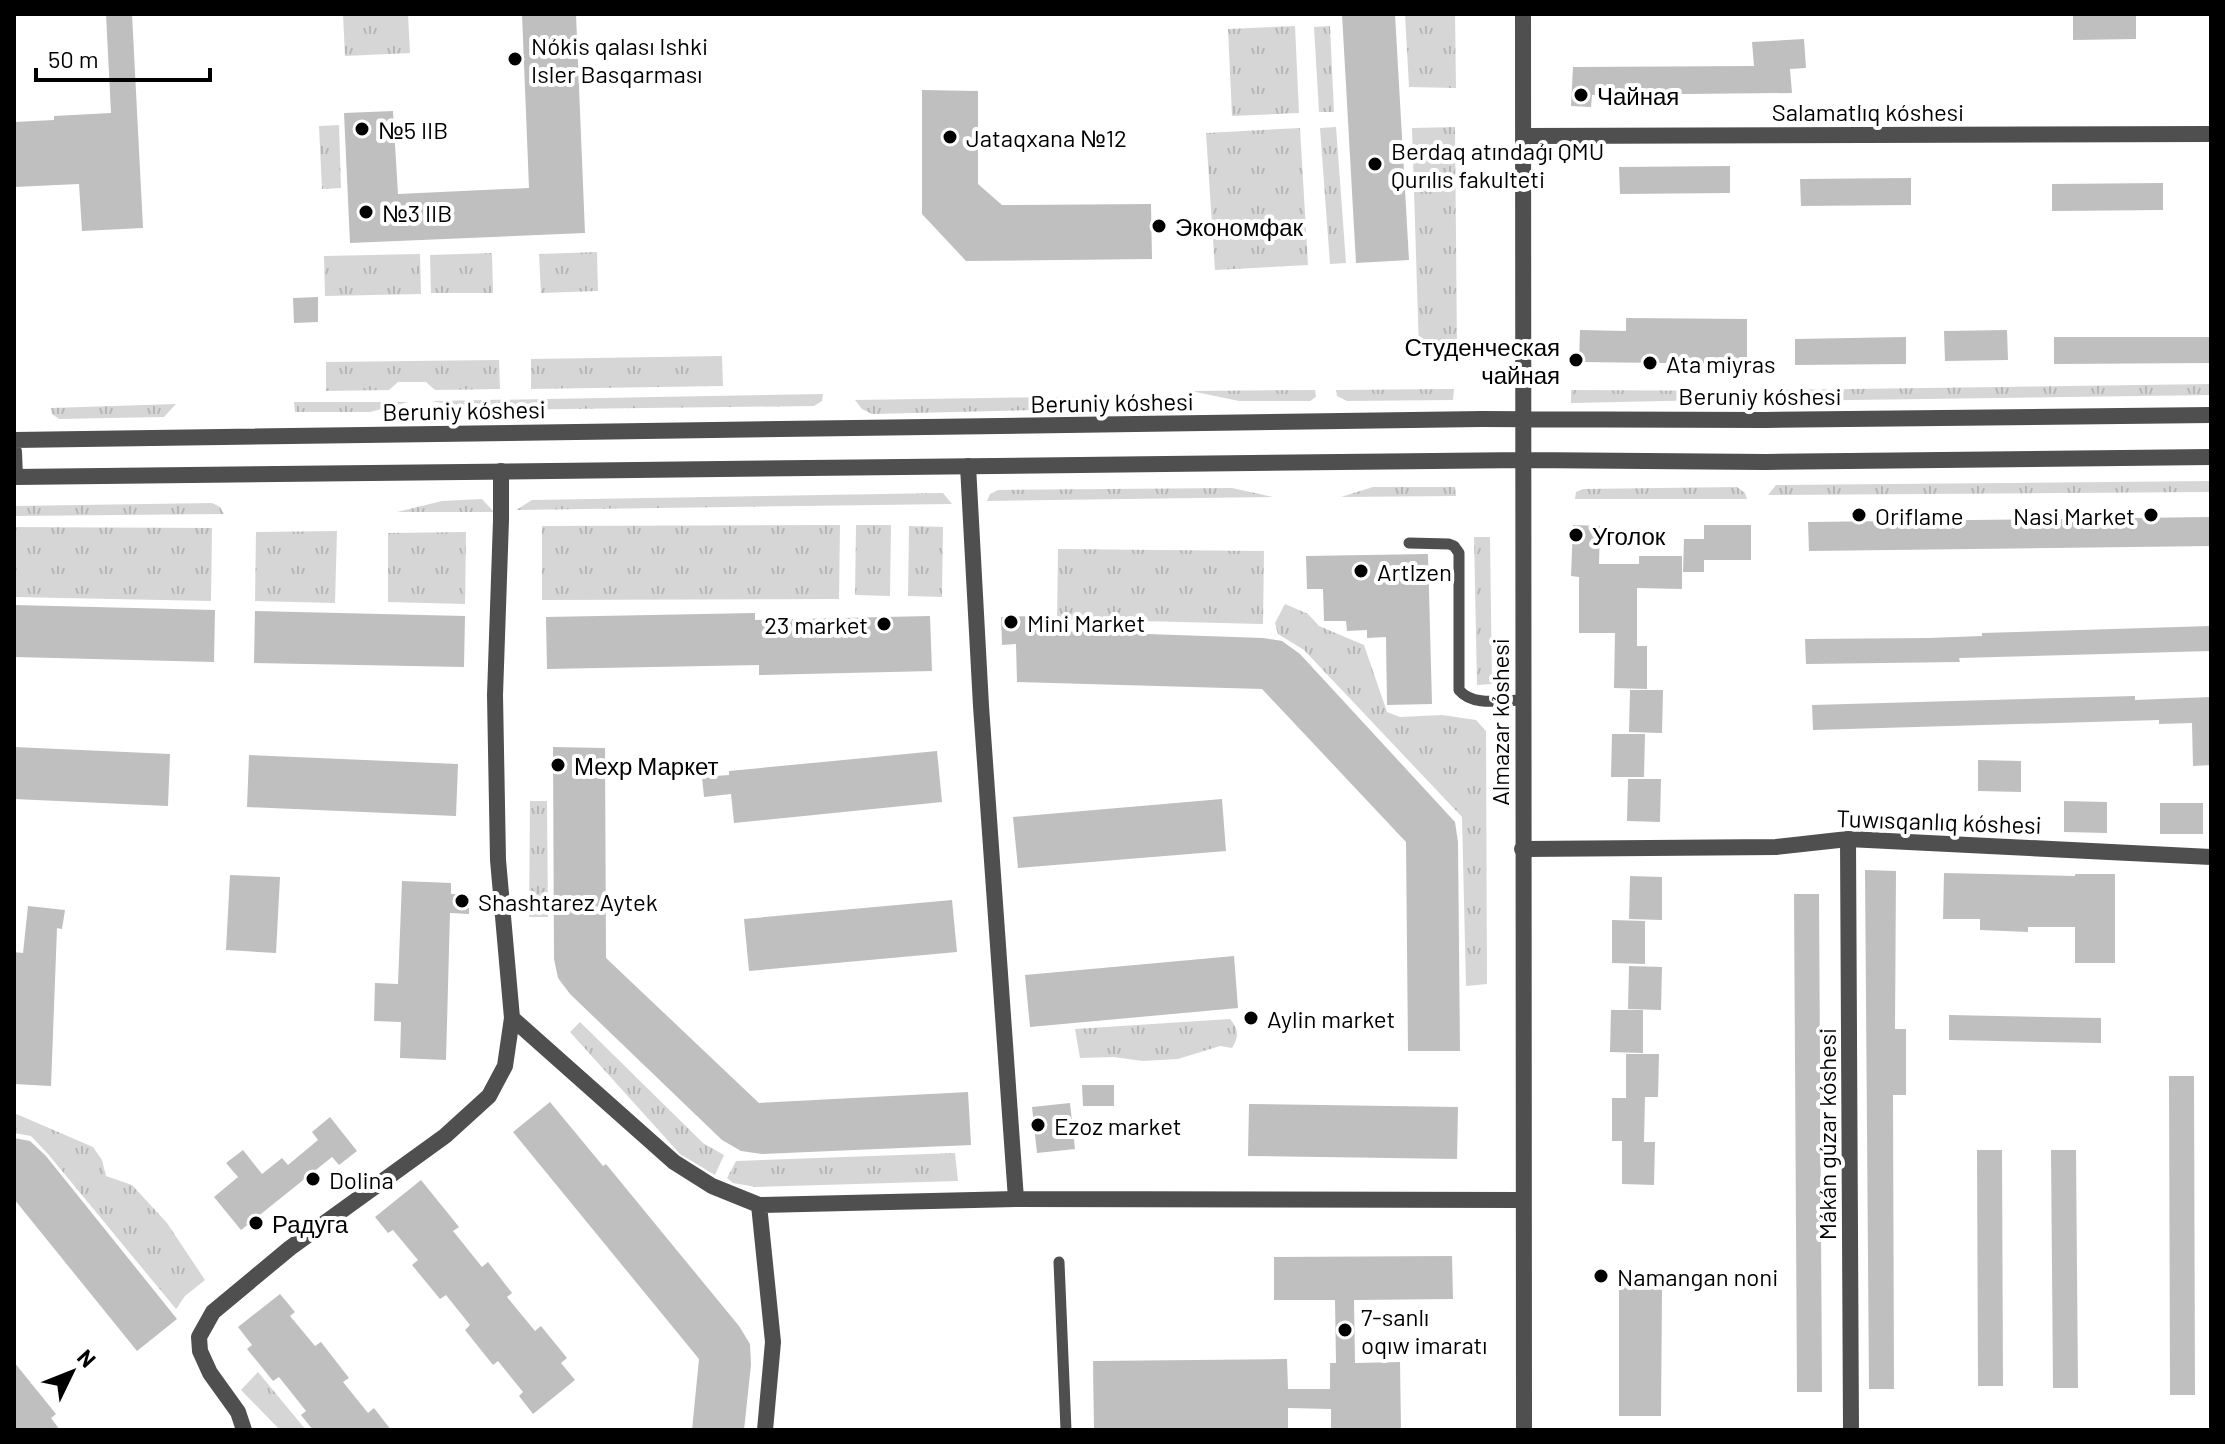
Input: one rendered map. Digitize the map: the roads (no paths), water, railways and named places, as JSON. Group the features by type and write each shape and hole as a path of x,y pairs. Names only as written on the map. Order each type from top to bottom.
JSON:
{"street":[{"name":"Almazar kóshesi","path":"1523,14 1524,1430"},
{"name":"Salamatlıq kóshesi","path":"1525,136 2211,134"},
{"name":"Beruniy kóshesi","path":"14,440 1524,420 2211,415"},
{"path":"14,452 15,477 1525,460 1766,462 2211,457"},
{"path":"968,466 980,697 1016,1199"},
{"path":"244,1430 238,1412 210,1373 200,1351 199,1337 213,1312 290,1248 445,1136 489,1096 505,1066 512,1018 498,860 495,681 501,471"},
{"name":"Tuwısqanlıq kóshesi","path":"1522,849 1776,847 1848,839 2211,857"},
{"name":"Mákán gúzar kóshesi","path":"1848,839 1851,1430"},
{"path":"512,1018 674,1162 712,1186 759,1205 1016,1199 1523,1200"},
{"path":"759,1205 773,1342 765,1430"}],"lane":[{"path":"1409,543 1449,544 1459,553 1459,690 1465,698 1476,701 1522,700"},
{"path":"1059,1262 1066,1430"}],"place":[{"name":"Nókis qalası Ishki Isler Basqarması","path":"515,59"},
{"name":"Чайная","path":"1581,95"},
{"name":"№5 IIB","path":"362,129"},
{"name":"Jataqxana №12","path":"950,137"},
{"name":"Berdaq atındaǵı QMU Qurılıs fakulteti","path":"1375,164"},
{"name":"№3 IIB","path":"366,212"},
{"name":"Экономфак","path":"1159,226"},
{"name":"Студенческая чайная","path":"1576,360"},
{"name":"Ata miyras","path":"1650,363"},
{"name":"Oriflame","path":"1859,515"},
{"name":"Nasi Market","path":"2151,515"},
{"name":"Уголок","path":"1576,535"},
{"name":"ArtIzen","path":"1361,571"},
{"name":"Mini Market","path":"1011,622"},
{"name":"23 market","path":"884,624"},
{"name":"Мехр Маркет","path":"558,765"},
{"name":"Shashtarez Aytek","path":"462,901"},
{"name":"Aylin market","path":"1251,1018"},
{"name":"Ezoz market","path":"1038,1125"},
{"name":"Dolina","path":"313,1179"},
{"name":"Радуга","path":"256,1223"},
{"name":"Namangan noni","path":"1601,1276"},
{"name":"7-sanlı oqıw imaratı","path":"1345,1330"}]}
